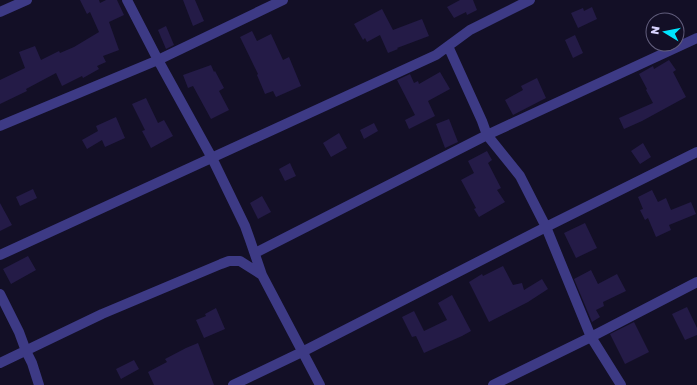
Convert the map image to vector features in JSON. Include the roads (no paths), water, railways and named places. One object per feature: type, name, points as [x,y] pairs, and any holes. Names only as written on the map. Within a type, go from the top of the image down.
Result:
[{"type":"street","points":[[0,12],[27,0]]},
{"type":"street","points":[[127,0],[212,158],[245,226],[262,275],[320,385]]},
{"type":"street","points":[[0,126],[158,60],[283,0]]},
{"type":"street","points":[[0,255],[436,55],[470,30],[530,0]]},
{"type":"street","points":[[255,253],[487,136],[697,38]]},
{"type":"street","points":[[448,46],[482,121],[487,136],[520,176],[546,227],[591,337],[621,385]]},
{"type":"street","points":[[233,385],[302,352],[546,227],[697,152]]},
{"type":"street","points":[[0,363],[102,314],[220,264],[229,261],[240,261],[262,275]]},
{"type":"street","points":[[493,385],[591,337],[697,282]]},
{"type":"street","points":[[0,294],[19,332],[32,363],[39,385]]}]
